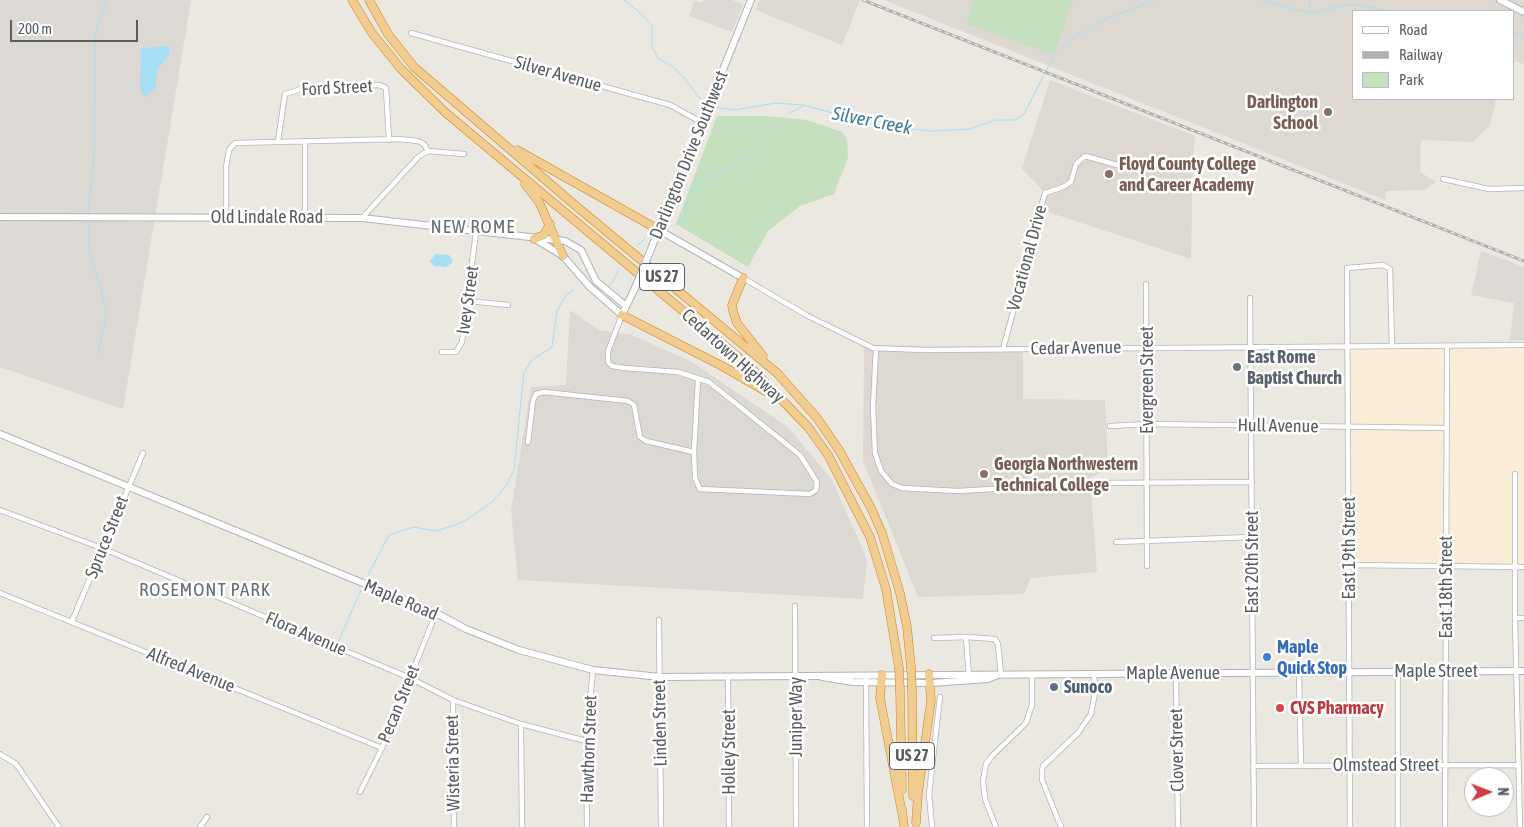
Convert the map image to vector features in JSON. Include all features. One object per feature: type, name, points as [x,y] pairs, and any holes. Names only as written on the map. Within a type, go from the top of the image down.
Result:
[{"type":"highway","name":"Cedartown Highway","points":[[352,0],[372,33],[401,69],[446,113],[750,367],[808,426],[828,454],[858,510],[880,565],[892,616],[901,671],[902,813],[904,827]]},
{"type":"highway","name":"Cedartown Highway","points":[[369,0],[388,34],[414,67],[576,206],[778,373],[817,418],[839,450],[875,516],[900,593],[905,616],[911,667],[913,790],[917,825]]},
{"type":"highway","points":[[504,143],[659,230]]},
{"type":"highway","points":[[515,170],[539,202],[563,256]]},
{"type":"highway","points":[[534,239],[548,232],[549,222]]},
{"type":"highway","points":[[743,278],[732,305],[737,323],[778,373]]},
{"type":"highway","points":[[622,315],[722,366],[788,404]]},
{"type":"highway","points":[[917,825],[918,793],[931,700],[931,683],[928,674]]},
{"type":"highway","points":[[882,679],[880,698],[902,813]]},
{"type":"main road","name":"Darlington Drive Southwest","points":[[622,315],[652,249],[751,0]]},
{"type":"main road","points":[[1500,0],[1524,12]]},
{"type":"main road","name":"Old Lindale Road","points":[[0,217],[362,218],[534,239],[557,240],[577,246],[581,250],[596,281],[626,306]]},
{"type":"main road","name":"Cedar Avenue","points":[[659,230],[743,278]]},
{"type":"main road","name":"Old Lindale Road","points":[[534,239],[563,256],[590,287],[622,315]]},
{"type":"main road","name":"Maple Road","points":[[0,434],[436,613],[466,629],[519,650],[593,670],[660,678],[821,676],[882,679],[904,683]]},
{"type":"main road","name":"Maple Street","points":[[1349,671],[1520,670]]},
{"type":"main road","name":"Maple Road","points":[[882,679],[901,671]]},
{"type":"main road","name":"Maple Avenue","points":[[901,671],[928,674],[968,673],[1000,675],[1349,671]]},
{"type":"main road","name":"Maple Avenue","points":[[904,683],[969,681],[1000,675]]},
{"type":"street","name":"Silver Avenue","points":[[411,34],[670,105],[704,120]]},
{"type":"street","name":"Ford Street","points":[[278,141],[282,101],[284,94],[289,91],[304,88],[380,85],[386,88],[388,140]]},
{"type":"street","points":[[226,217],[226,167],[229,150],[235,143],[241,141],[418,141],[424,144],[428,151]]},
{"type":"street","points":[[305,142],[305,218]]},
{"type":"street","points":[[362,218],[407,168],[428,151],[464,154]]},
{"type":"street","name":"Vocational Drive","points":[[1003,349],[1045,193],[1071,182],[1076,164],[1085,156],[1139,172]]},
{"type":"street","points":[[1443,179],[1489,189],[1524,188]]},
{"type":"street","name":"Ivey Street","points":[[442,352],[456,352],[460,348],[469,301],[476,232]]},
{"type":"street","name":"East 19th Street","points":[[1350,827],[1347,268],[1383,266],[1390,268],[1392,346]]},
{"type":"street","name":"Cedar Avenue","points":[[743,278],[823,324],[862,344],[876,348],[1003,349],[1524,345]]},
{"type":"street","name":"Evergreen Street","points":[[1146,284],[1148,424],[1147,566]]},
{"type":"street","name":"East 20th Street","points":[[1250,298],[1254,827]]},
{"type":"street","points":[[469,301],[508,306]]},
{"type":"street","name":"Darlington Drive Southwest","points":[[622,315],[608,351],[608,362],[612,366],[678,372],[698,380]]},
{"type":"street","name":"East 18th Street","points":[[1445,827],[1447,346]]},
{"type":"street","points":[[876,348],[873,407],[875,453],[881,471],[892,484],[902,488],[958,491],[1072,484],[1252,482]]},
{"type":"street","points":[[698,380],[709,382],[800,455],[817,482],[816,490],[810,494],[700,489],[695,478],[694,452],[698,380]]},
{"type":"street","points":[[528,442],[533,402],[536,394],[544,392],[628,401],[634,405],[640,437],[646,441],[694,452]]},
{"type":"street","name":"Hull Avenue","points":[[1110,426],[1148,424],[1447,428]]},
{"type":"street","name":"Spruce Street","points":[[72,621],[143,453]]},
{"type":"street","points":[[1515,474],[1515,618],[1520,670],[1520,827]]},
{"type":"street","name":"Flora Avenue","points":[[0,510],[104,549],[410,678],[453,700],[521,724],[586,741]]},
{"type":"street","points":[[1116,542],[1252,537]]},
{"type":"street","points":[[1349,565],[1446,564],[1524,567]]},
{"type":"street","name":"Alfred Avenue","points":[[0,593],[382,748]]},
{"type":"street","name":"Juniper Way","points":[[795,606],[796,827]]},
{"type":"street","name":"Pecan Street","points":[[360,792],[382,748],[436,613]]},
{"type":"street","points":[[1515,618],[1524,618]]},
{"type":"street","name":"Linden Street","points":[[659,620],[661,827]]},
{"type":"street","points":[[966,637],[969,681]]},
{"type":"street","points":[[934,638],[966,637],[994,639],[998,644],[1000,675]]},
{"type":"street","name":"Hawthorn Street","points":[[586,827],[586,741],[593,670]]},
{"type":"street","points":[[1398,671],[1398,827]]},
{"type":"street","points":[[1299,672],[1301,766]]},
{"type":"street","points":[[1061,827],[1042,780],[1042,771],[1048,761],[1078,733],[1091,714],[1095,693],[1094,673]]},
{"type":"street","points":[[996,827],[985,800],[983,781],[986,764],[1026,723],[1032,704],[1032,674]]},
{"type":"street","name":"Clover Street","points":[[1176,674],[1178,827]]},
{"type":"street","name":"Holley Street","points":[[728,677],[729,827]]},
{"type":"street","points":[[866,679],[867,827]]},
{"type":"street","points":[[932,827],[929,794],[940,697]]},
{"type":"street","name":"Wisteria Street","points":[[453,700],[454,827]]},
{"type":"street","points":[[521,724],[522,827]]},
{"type":"street","points":[[0,754],[16,764],[59,827]]},
{"type":"street","name":"Olmstead Street","points":[[1254,766],[1519,765]]},
{"type":"street","points":[[200,827],[207,817]]},
{"type":"shaded area","points":[[0,0],[191,0],[123,409],[0,367]]},
{"type":"shaded area","points":[[704,0],[732,0],[743,4],[732,32],[689,16],[694,1],[702,3]]},
{"type":"shaded area","points":[[759,0],[860,0],[842,45],[756,10]]},
{"type":"shaded area","name":"Darlington School","points":[[884,0],[1524,0],[1524,64],[1514,61],[1514,10],[1352,10],[1352,100],[1496,100],[1490,125],[1473,142],[1421,140],[1420,172],[1436,182],[1424,190],[1386,191],[1385,200]]},
{"type":"shaded area","name":"Floyd County College and Career Academy","points":[[1050,80],[1195,136],[1191,259],[1045,211],[1045,193],[1022,169]]},
{"type":"shaded area","points":[[1481,251],[1524,267],[1524,340],[1510,340],[1514,303],[1471,295]]},
{"type":"shaded area","points":[[570,310],[599,330],[632,335],[692,362],[789,428],[832,480],[867,559],[863,599],[518,580],[511,510],[531,387],[566,385]]},
{"type":"shaded area","name":"Georgia Northwestern Technical College","points":[[864,345],[1023,347],[1023,399],[1105,400],[1108,470],[1090,478],[1097,572],[1031,578],[1024,594],[918,597],[863,461]]},
{"type":"shaded area","points":[[1347,347],[1524,347],[1524,565],[1349,565]]},
{"type":"green space","points":[[974,0],[1073,0],[1054,55],[966,24]]},
{"type":"green space","points":[[717,116],[767,116],[807,120],[842,132],[847,140],[848,158],[834,194],[800,206],[768,231],[748,267],[676,224]]},
{"type":"water","points":[[169,46],[170,53],[157,71],[156,87],[145,97],[140,88],[141,48]]},
{"type":"water","points":[[435,254],[449,255],[453,262],[446,267],[434,266],[430,261]]},
{"type":"waterway","points":[[88,214],[94,155],[95,41],[98,23],[107,0]]},
{"type":"waterway","name":"Silver Creek","points":[[624,0],[652,26],[652,46],[658,58],[673,67],[705,105]]},
{"type":"waterway","name":"Silver Creek","points":[[711,107],[735,110],[776,103],[803,105],[881,126],[933,131],[970,129],[995,120],[1015,120],[1024,114],[1054,55],[1073,38],[1109,18],[1155,0]]},
{"type":"waterway","name":"Silver Creek","points":[[1262,0],[1309,13],[1351,4],[1384,10]]},
{"type":"waterway","points":[[1309,12],[1310,0]]},
{"type":"waterway","name":"Silver Creek","points":[[1514,33],[1524,36]]},
{"type":"waterway","points":[[788,114],[803,106]]},
{"type":"waterway","points":[[674,226],[685,218],[688,197],[695,186],[755,153],[764,145]]},
{"type":"waterway","points":[[89,221],[89,249],[107,311],[98,353]]},
{"type":"waterway","points":[[637,246],[645,238]]},
{"type":"waterway","points":[[609,285],[613,282],[619,268]]},
{"type":"waterway","points":[[367,577],[389,535],[413,527],[436,531],[465,521],[492,502],[506,486],[514,470],[524,372],[532,360],[552,347],[557,311],[566,295],[574,290]]},
{"type":"waterway","points":[[338,642],[361,590]]},
{"type":"railway","points":[[863,0],[1524,261]]},
{"type":"place","name":"Darlington School","points":[[1328,112]]},
{"type":"place","name":"Floyd County College and Career Academy","points":[[1109,174]]},
{"type":"place","name":"East Rome Baptist Church","points":[[1237,367]]},
{"type":"place","name":"Georgia Northwestern Technical College","points":[[984,474]]},
{"type":"place","name":"Maple Quick Stop","points":[[1267,657]]},
{"type":"place","name":"Sunoco","points":[[1054,687]]},
{"type":"place","name":"CVS Pharmacy","points":[[1280,708]]},
{"type":"district","name":"NEW ROME","points":[[473,227]]},
{"type":"district","name":"ROSEMONT PARK","points":[[205,590]]}]
